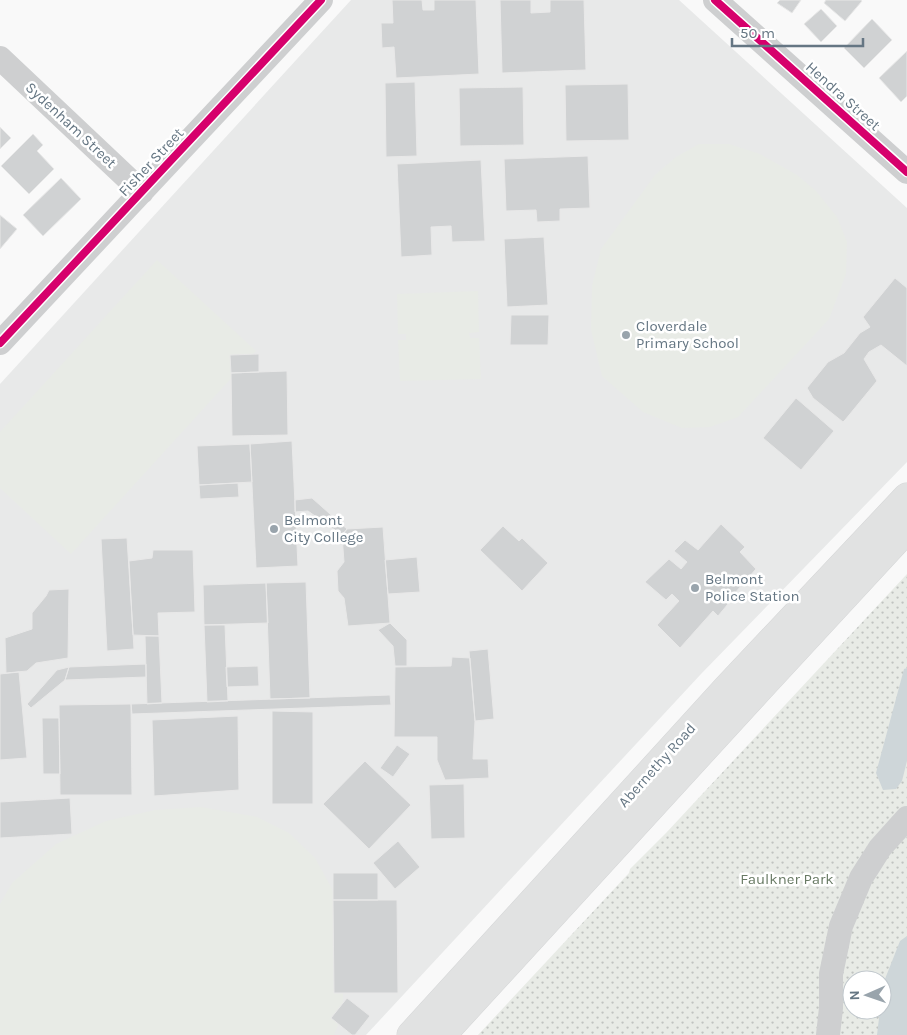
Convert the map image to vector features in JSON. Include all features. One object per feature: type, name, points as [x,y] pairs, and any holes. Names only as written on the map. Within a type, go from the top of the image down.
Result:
[{"type":"main road","name":"Abernethy Road","points":[[411,1035],[727,688],[907,497]]},
{"type":"main road","name":"Abernethy Road","points":[[442,1035],[907,529]]},
{"type":"street","name":"Fisher Street","points":[[0,343],[321,0]]},
{"type":"street","name":"Hendra Street","points":[[715,0],[907,172]]},
{"type":"street","name":"Sydenham Street","points":[[0,58],[142,192]]},
{"type":"street","points":[[828,1035],[831,1008],[831,974],[841,926],[861,878],[880,848],[907,818]]},
{"type":"shaded area","points":[[351,0],[679,0],[907,208],[907,462],[701,674],[366,1035],[0,1035],[0,384]]},
{"type":"shaded area","points":[[907,668],[907,761],[902,781],[896,789],[883,790],[876,773],[904,669]]},
{"type":"shaded area","points":[[907,936],[907,1035],[877,1035],[879,1020],[892,1020],[892,970],[889,970],[900,941]]},
{"type":"green space","points":[[699,144],[729,144],[760,154],[797,175],[816,191],[837,217],[847,242],[846,274],[829,319],[738,417],[710,427],[682,428],[643,412],[602,376],[591,330],[592,286],[601,249],[655,175],[676,157]]},
{"type":"green space","points":[[157,260],[256,351],[71,554],[0,488],[0,432]]},
{"type":"green space","points":[[478,291],[479,332],[469,333],[470,338],[479,338],[481,379],[400,381],[398,340],[406,340],[406,334],[398,334],[397,294]]},
{"type":"green space","name":"Faulkner Park","points":[[907,574],[907,1035],[478,1035],[629,873],[630,869],[666,833]]},
{"type":"green space","points":[[201,807],[257,817],[289,833],[315,858],[337,898],[343,949],[343,1013],[334,1035],[0,1035],[0,904],[12,883],[56,844],[106,821],[155,810]]},
{"type":"building","points":[[392,0],[422,0],[423,10],[434,10],[434,0],[476,0],[479,74],[396,78],[394,47],[382,48],[381,23],[393,23]]},
{"type":"building","points":[[500,0],[531,0],[531,13],[550,12],[550,0],[584,0],[586,70],[502,73]]},
{"type":"building","points":[[780,0],[801,0],[792,13],[777,3]]},
{"type":"building","points":[[826,0],[862,1],[845,21],[824,3]]},
{"type":"building","points":[[821,9],[837,26],[821,42],[804,24]]},
{"type":"building","points":[[872,19],[892,40],[864,68],[844,48]]},
{"type":"building","points":[[907,51],[907,96],[901,102],[879,78]]},
{"type":"building","points":[[415,82],[417,156],[386,157],[385,83]]},
{"type":"building","points":[[628,84],[629,140],[566,141],[565,85]]},
{"type":"building","points":[[523,87],[524,145],[460,146],[459,88]]},
{"type":"building","points":[[0,127],[11,138],[0,149]]},
{"type":"building","points":[[33,134],[43,145],[37,151],[54,169],[29,194],[1,166]]},
{"type":"building","points":[[588,156],[590,208],[560,209],[560,221],[537,222],[536,210],[506,211],[504,159]]},
{"type":"building","points":[[481,160],[485,241],[452,242],[451,226],[431,227],[432,255],[401,257],[397,164]]},
{"type":"building","points":[[61,178],[81,199],[43,236],[23,215]]},
{"type":"building","points":[[0,215],[17,229],[0,249]]},
{"type":"building","points":[[544,237],[548,305],[507,307],[504,239]]},
{"type":"building","points":[[895,278],[907,288],[907,366],[881,345],[869,352],[864,359],[877,381],[843,422],[813,398],[807,388],[828,362],[844,353],[860,333],[870,327],[863,317]]},
{"type":"building","points":[[511,315],[549,315],[548,345],[510,345]]},
{"type":"building","points":[[259,354],[259,372],[231,373],[230,355]]},
{"type":"building","points":[[287,371],[288,435],[232,436],[231,373]]},
{"type":"building","points":[[796,398],[834,431],[801,470],[763,438]]},
{"type":"building","points":[[292,441],[298,566],[256,568],[250,444]]},
{"type":"building","points":[[250,444],[252,482],[199,485],[197,446]]},
{"type":"building","points":[[238,483],[239,497],[200,499],[199,485]]},
{"type":"building","points":[[312,498],[347,529],[342,535],[308,511],[295,512],[295,500]]},
{"type":"building","name":"Belmont Police Station","points":[[721,524],[745,547],[740,552],[756,569],[727,602],[728,604],[718,616],[713,611],[680,648],[657,625],[679,601],[672,594],[666,600],[645,582],[669,559],[681,569],[687,562],[674,551],[685,540],[698,550]]},
{"type":"building","points":[[503,526],[519,541],[522,538],[548,563],[522,591],[480,550]]},
{"type":"building","points":[[383,527],[390,623],[348,626],[344,598],[338,591],[337,571],[344,562],[342,535],[347,529]]},
{"type":"building","points":[[127,538],[134,649],[107,651],[101,539]]},
{"type":"building","points":[[153,550],[193,550],[195,612],[158,613],[159,636],[133,635],[129,561],[152,558]]},
{"type":"building","points":[[417,557],[420,592],[388,594],[385,560]]},
{"type":"building","points":[[306,582],[310,698],[270,699],[266,583]]},
{"type":"building","points":[[266,583],[268,623],[204,625],[203,585]]},
{"type":"building","points":[[69,589],[68,658],[36,663],[27,671],[6,673],[5,638],[32,629],[32,613],[49,590]]},
{"type":"building","points":[[390,623],[407,640],[407,666],[395,666],[393,646],[378,630]]},
{"type":"building","points":[[204,625],[225,625],[228,701],[207,702]]},
{"type":"building","points":[[145,636],[159,636],[162,703],[147,704]]},
{"type":"building","points":[[488,649],[494,719],[475,721],[469,651]]},
{"type":"building","points":[[452,657],[470,658],[475,721],[473,759],[488,759],[489,778],[445,780],[437,760],[437,737],[394,737],[395,667],[451,666]]},
{"type":"building","points":[[146,664],[146,677],[65,680],[69,667]]},
{"type":"building","points":[[258,666],[259,686],[227,687],[226,667]]},
{"type":"building","points":[[69,667],[65,680],[31,708],[27,704],[57,670]]},
{"type":"building","points":[[19,672],[27,758],[0,760],[0,674]]},
{"type":"building","points":[[390,695],[391,705],[132,714],[131,704]]},
{"type":"building","points":[[131,704],[132,795],[60,795],[59,705]]},
{"type":"building","points":[[272,711],[313,712],[313,804],[272,804]]},
{"type":"building","points":[[238,716],[239,790],[154,796],[152,720]]},
{"type":"building","points":[[42,718],[59,718],[60,774],[43,774]]},
{"type":"building","points":[[397,745],[410,754],[393,777],[380,768]]},
{"type":"building","points":[[365,761],[411,805],[369,849],[323,804]]},
{"type":"building","points":[[464,784],[465,838],[431,839],[429,785]]},
{"type":"building","points":[[70,798],[72,834],[0,838],[0,802]]},
{"type":"building","points":[[398,841],[420,867],[395,889],[373,863]]},
{"type":"building","points":[[333,873],[378,873],[378,900],[333,900]]},
{"type":"building","points":[[333,900],[397,900],[398,993],[334,993]]},
{"type":"building","points":[[347,998],[370,1016],[355,1035],[352,1035],[331,1018]]},
{"type":"cycle path","points":[[0,343],[321,0]]},
{"type":"cycle path","points":[[715,0],[907,172]]},
{"type":"place","name":"Cloverdale Primary School","points":[[626,335]]},
{"type":"place","name":"Belmont City College","points":[[274,529]]},
{"type":"place","name":"Belmont Police Station","points":[[695,588]]}]
